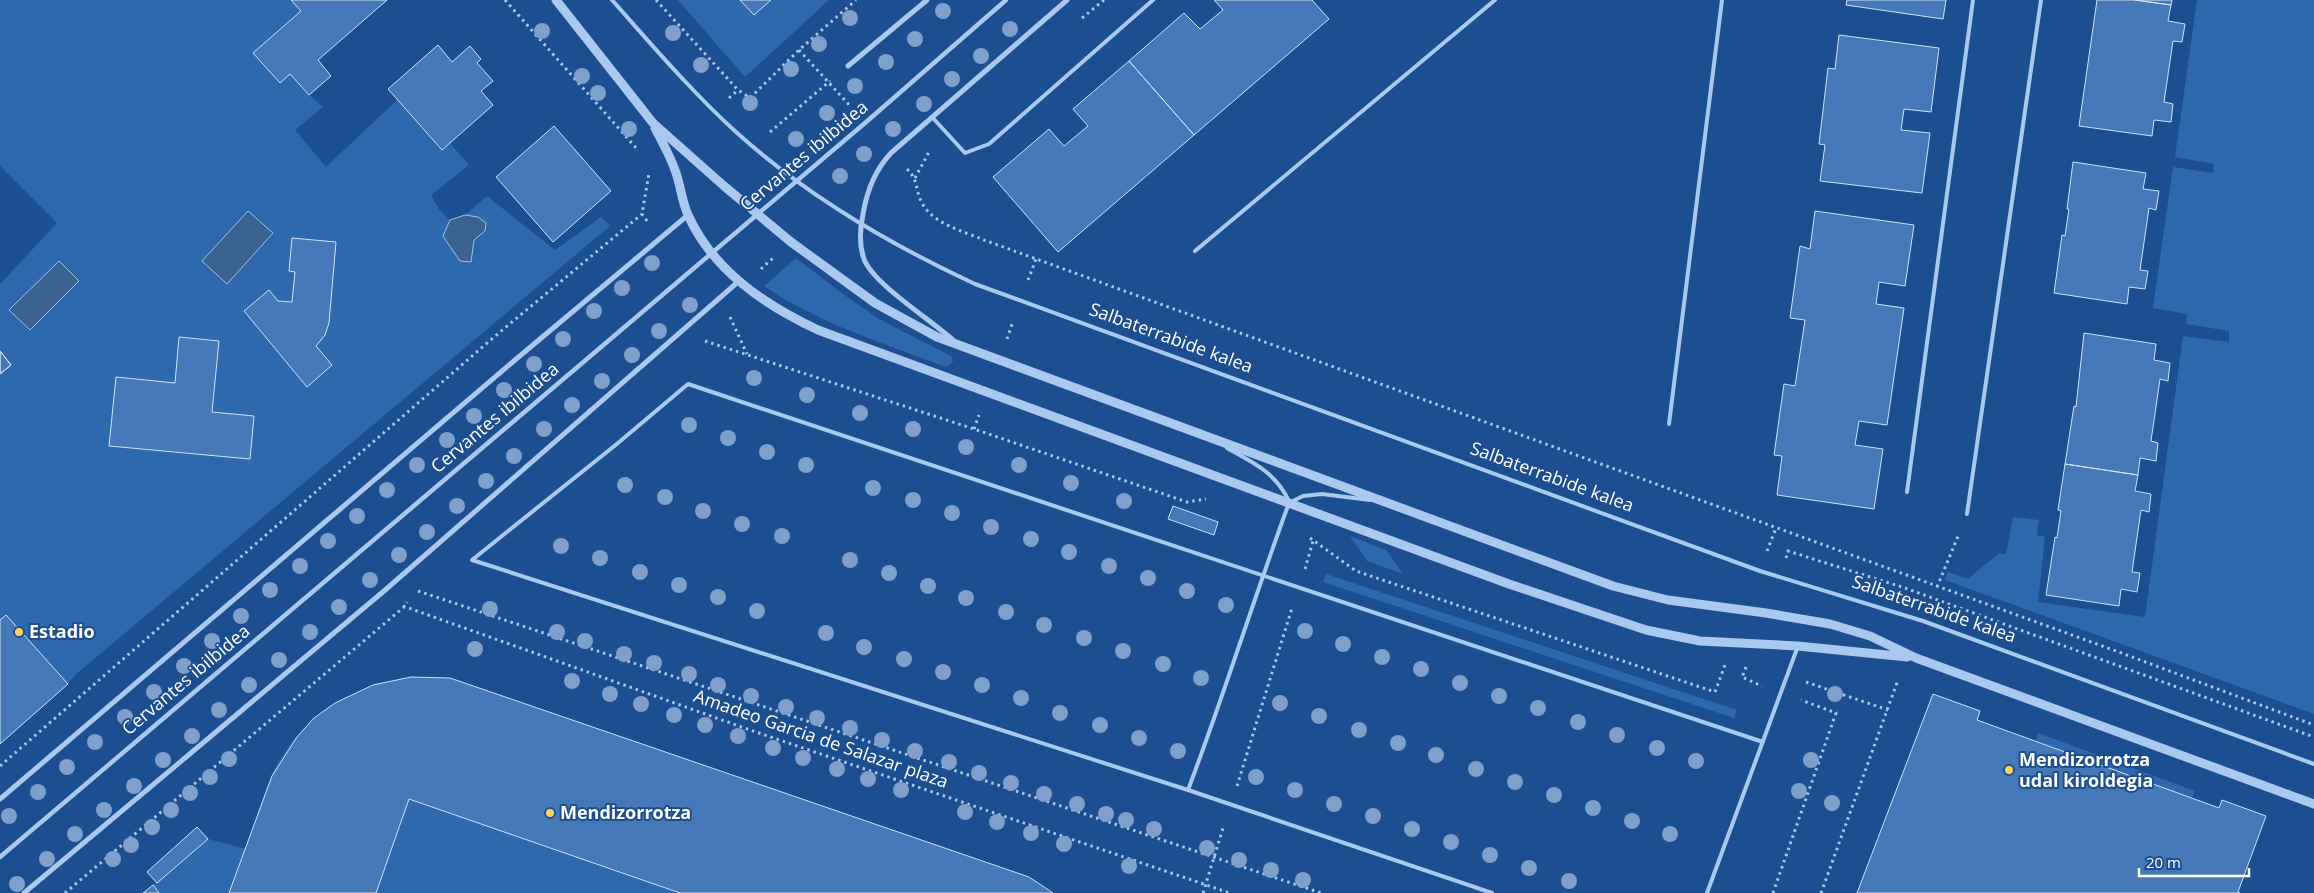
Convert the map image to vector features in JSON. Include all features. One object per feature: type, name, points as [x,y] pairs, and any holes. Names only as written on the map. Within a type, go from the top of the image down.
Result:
[{"type":"street","points":[[556,0],[653,123],[756,214],[875,303],[961,348],[1613,586],[1668,600],[1766,613],[1830,624],[1870,636],[1916,658],[2314,804]]},
{"type":"street","points":[[848,66],[927,0]]},
{"type":"street","name":"Cervantes ibilbidea","points":[[0,856],[796,181],[1006,0]]},
{"type":"street","points":[[961,348],[869,268],[862,248],[861,225],[864,205],[876,170],[891,153],[1067,0]]},
{"type":"street","points":[[653,123],[676,170],[688,215],[710,253],[739,281],[772,306],[818,330],[1500,580],[1646,630],[1700,641],[1798,646],[1916,658]]},
{"type":"street","name":"Cervantes ibilbidea","points":[[0,799],[688,215]]},
{"type":"street","points":[[24,893],[401,576],[739,281]]},
{"type":"lane","name":"Salbaterrabide kalea","points":[[612,0],[715,112],[796,181],[861,225],[916,256],[975,284],[1760,571],[1923,620],[2314,764]]},
{"type":"lane","points":[[932,117],[965,153],[989,144],[1153,0]]},
{"type":"lane","points":[[1195,251],[1496,0]]},
{"type":"lane","points":[[1669,424],[1722,0]]},
{"type":"lane","points":[[1907,492],[1973,0]]},
{"type":"lane","points":[[1967,514],[2041,0]]},
{"type":"lane","points":[[1492,893],[1188,790],[472,560],[546,499],[618,444],[688,384],[1763,742]]},
{"type":"lane","points":[[1214,440],[1266,470],[1282,486],[1290,503]]},
{"type":"lane","points":[[1188,790],[1214,723],[1263,575],[1290,503],[1303,496],[1322,494],[1385,502]]},
{"type":"lane","points":[[1707,893],[1798,646]]},
{"type":"path","points":[[505,0],[638,150]]},
{"type":"path","points":[[656,0],[738,90],[750,98],[799,50],[856,0]]},
{"type":"path","points":[[0,766],[494,337],[642,214],[650,164]]},
{"type":"path","points":[[915,178],[921,203],[934,218],[984,240],[1937,586],[2314,726]]},
{"type":"path","points":[[642,214],[660,237]]},
{"type":"path","points":[[716,302],[732,318],[747,354]]},
{"type":"path","points":[[698,347],[706,340],[1188,502],[1210,499]]},
{"type":"path","points":[[1937,586],[1967,514]]},
{"type":"path","points":[[1281,526],[1303,534],[1356,572],[1715,692],[1733,643]]},
{"type":"path","points":[[1760,571],[1776,528]]},
{"type":"path","points":[[1203,893],[1313,541]]},
{"type":"path","points":[[401,576],[415,590],[1321,893]]},
{"type":"path","points":[[65,893],[404,607],[422,583]]},
{"type":"path","name":"Amadeo Garcia de Salazar plaza","points":[[404,607],[750,730],[1230,893]]},
{"type":"path","points":[[1821,893],[1900,677]]},
{"type":"shaded area","points":[[0,0],[291,0],[301,11],[253,53],[280,83],[290,74],[323,107],[295,130],[326,167],[397,100],[442,150],[450,143],[469,165],[431,195],[438,208],[450,220],[443,236],[471,261],[474,240],[485,231],[478,217],[465,215],[487,196],[555,250],[601,217],[610,226],[75,675],[68,684],[0,744],[0,284],[57,223],[0,166]]},
{"type":"shaded area","points":[[678,0],[740,0],[754,15],[771,0],[829,0],[745,77]]},
{"type":"shaded area","points":[[2197,0],[2314,0],[2314,714],[1945,580],[1948,572],[1968,579],[1999,553],[2006,554],[2013,517],[2039,520],[2037,535],[2045,537],[2038,602],[2145,617],[2183,336],[2229,342],[2229,331],[2186,324],[2187,314],[2153,308],[2173,167],[2213,173],[2214,164],[2175,157]]},
{"type":"shaded area","points":[[248,211],[273,233],[227,284],[202,261]]},
{"type":"shaded area","points":[[465,215],[478,217],[486,223],[485,231],[474,240],[471,262],[460,261],[443,236],[450,220]]},
{"type":"shaded area","points":[[796,258],[879,319],[951,356],[953,362],[946,367],[852,332],[807,311],[764,286]]},
{"type":"shaded area","points":[[59,261],[79,281],[30,330],[9,310]]},
{"type":"shaded area","points":[[1350,536],[1386,550],[1403,574],[1367,561]]},
{"type":"shaded area","points":[[1326,574],[1737,710],[1734,718],[1323,582]]},
{"type":"shaded area","name":"Mendizorrotza","points":[[411,677],[450,678],[1053,893],[159,893],[153,885],[208,839],[246,849],[271,777],[282,756],[295,738],[311,722],[347,697],[367,688]]},
{"type":"shaded area","points":[[2038,733],[2195,791],[2192,798],[2036,741]]},
{"type":"building","points":[[291,0],[387,0],[318,60],[331,76],[309,95],[290,74],[280,83],[253,53],[301,11]]},
{"type":"building","points":[[740,0],[771,0],[754,15]]},
{"type":"building","points":[[1214,0],[1312,0],[1329,19],[1194,135],[1129,61],[1184,13],[1200,29],[1223,10]]},
{"type":"building","points":[[1847,0],[1946,0],[1943,19],[1846,5]]},
{"type":"building","points":[[2097,0],[2135,0],[2171,5],[2168,21],[2185,24],[2182,42],[2173,41],[2164,102],[2173,104],[2171,122],[2154,120],[2152,136],[2079,126]]},
{"type":"building","points":[[2135,0],[2172,0],[2171,5]]},
{"type":"building","points":[[1839,35],[1939,48],[1931,112],[1904,109],[1901,130],[1930,133],[1922,193],[1820,181],[1825,145],[1819,144],[1828,68],[1835,69]]},
{"type":"building","points":[[438,45],[452,62],[470,46],[481,59],[477,63],[493,81],[481,91],[493,105],[442,150],[388,89]]},
{"type":"building","points":[[1129,61],[1194,135],[1058,252],[993,177],[1049,129],[1064,146],[1088,126],[1073,109]]},
{"type":"building","points":[[554,126],[611,191],[553,242],[496,177]]},
{"type":"building","points":[[2073,162],[2146,173],[2143,189],[2159,191],[2156,210],[2149,208],[2140,270],[2148,271],[2145,289],[2129,287],[2127,304],[2054,293],[2062,235],[2065,236],[2069,209],[2067,209]]},
{"type":"building","points":[[1815,211],[1914,225],[1905,286],[1879,282],[1876,304],[1904,308],[1887,425],[1859,421],[1855,445],[1883,449],[1874,509],[1777,495],[1782,456],[1774,455],[1784,384],[1795,386],[1805,320],[1790,318],[1800,246],[1810,249]]},
{"type":"building","points":[[292,238],[336,242],[329,323],[325,335],[316,346],[332,365],[307,387],[244,311],[269,290],[278,301],[292,302],[295,272],[289,271]]},
{"type":"building","points":[[2084,333],[2156,344],[2154,360],[2170,363],[2168,381],[2160,379],[2151,441],[2158,443],[2156,461],[2140,458],[2138,475],[2065,464],[2074,406],[2076,407]]},
{"type":"building","points":[[179,337],[219,341],[212,412],[254,416],[250,459],[109,446],[116,377],[175,383]]},
{"type":"building","points":[[0,351],[11,365],[0,374]]},
{"type":"building","points":[[0,351],[11,365],[0,374]]},
{"type":"building","points":[[2065,464],[2138,475],[2135,491],[2151,494],[2149,512],[2141,510],[2132,572],[2140,573],[2137,592],[2121,589],[2119,606],[2046,595],[2061,511],[2058,510]]},
{"type":"building","points":[[1173,506],[1218,522],[1214,535],[1168,519]]},
{"type":"building","name":"Estadio","points":[[6,615],[68,684],[0,744],[0,620]]},
{"type":"building","name":"Mendizorrotza","points":[[411,677],[450,678],[1029,877],[1053,893],[680,893],[409,799],[376,893],[229,893],[272,776],[297,737],[314,718],[335,703],[373,685]]},
{"type":"building","name":"Mendizorrotza udal kiroldegia","points":[[1933,694],[1980,711],[1977,720],[2219,808],[2222,800],[2266,816],[2238,892],[2240,893],[1857,893]]},
{"type":"building","points":[[197,827],[208,839],[157,883],[147,872]]},
{"type":"building","points":[[153,885],[159,893],[143,893]]},
{"type":"place","name":"Estadio","points":[[19,632]]},
{"type":"place","name":"Mendizorrotza udal kiroldegia","points":[[2009,770]]},
{"type":"place","name":"Mendizorrotza","points":[[550,813]]}]
